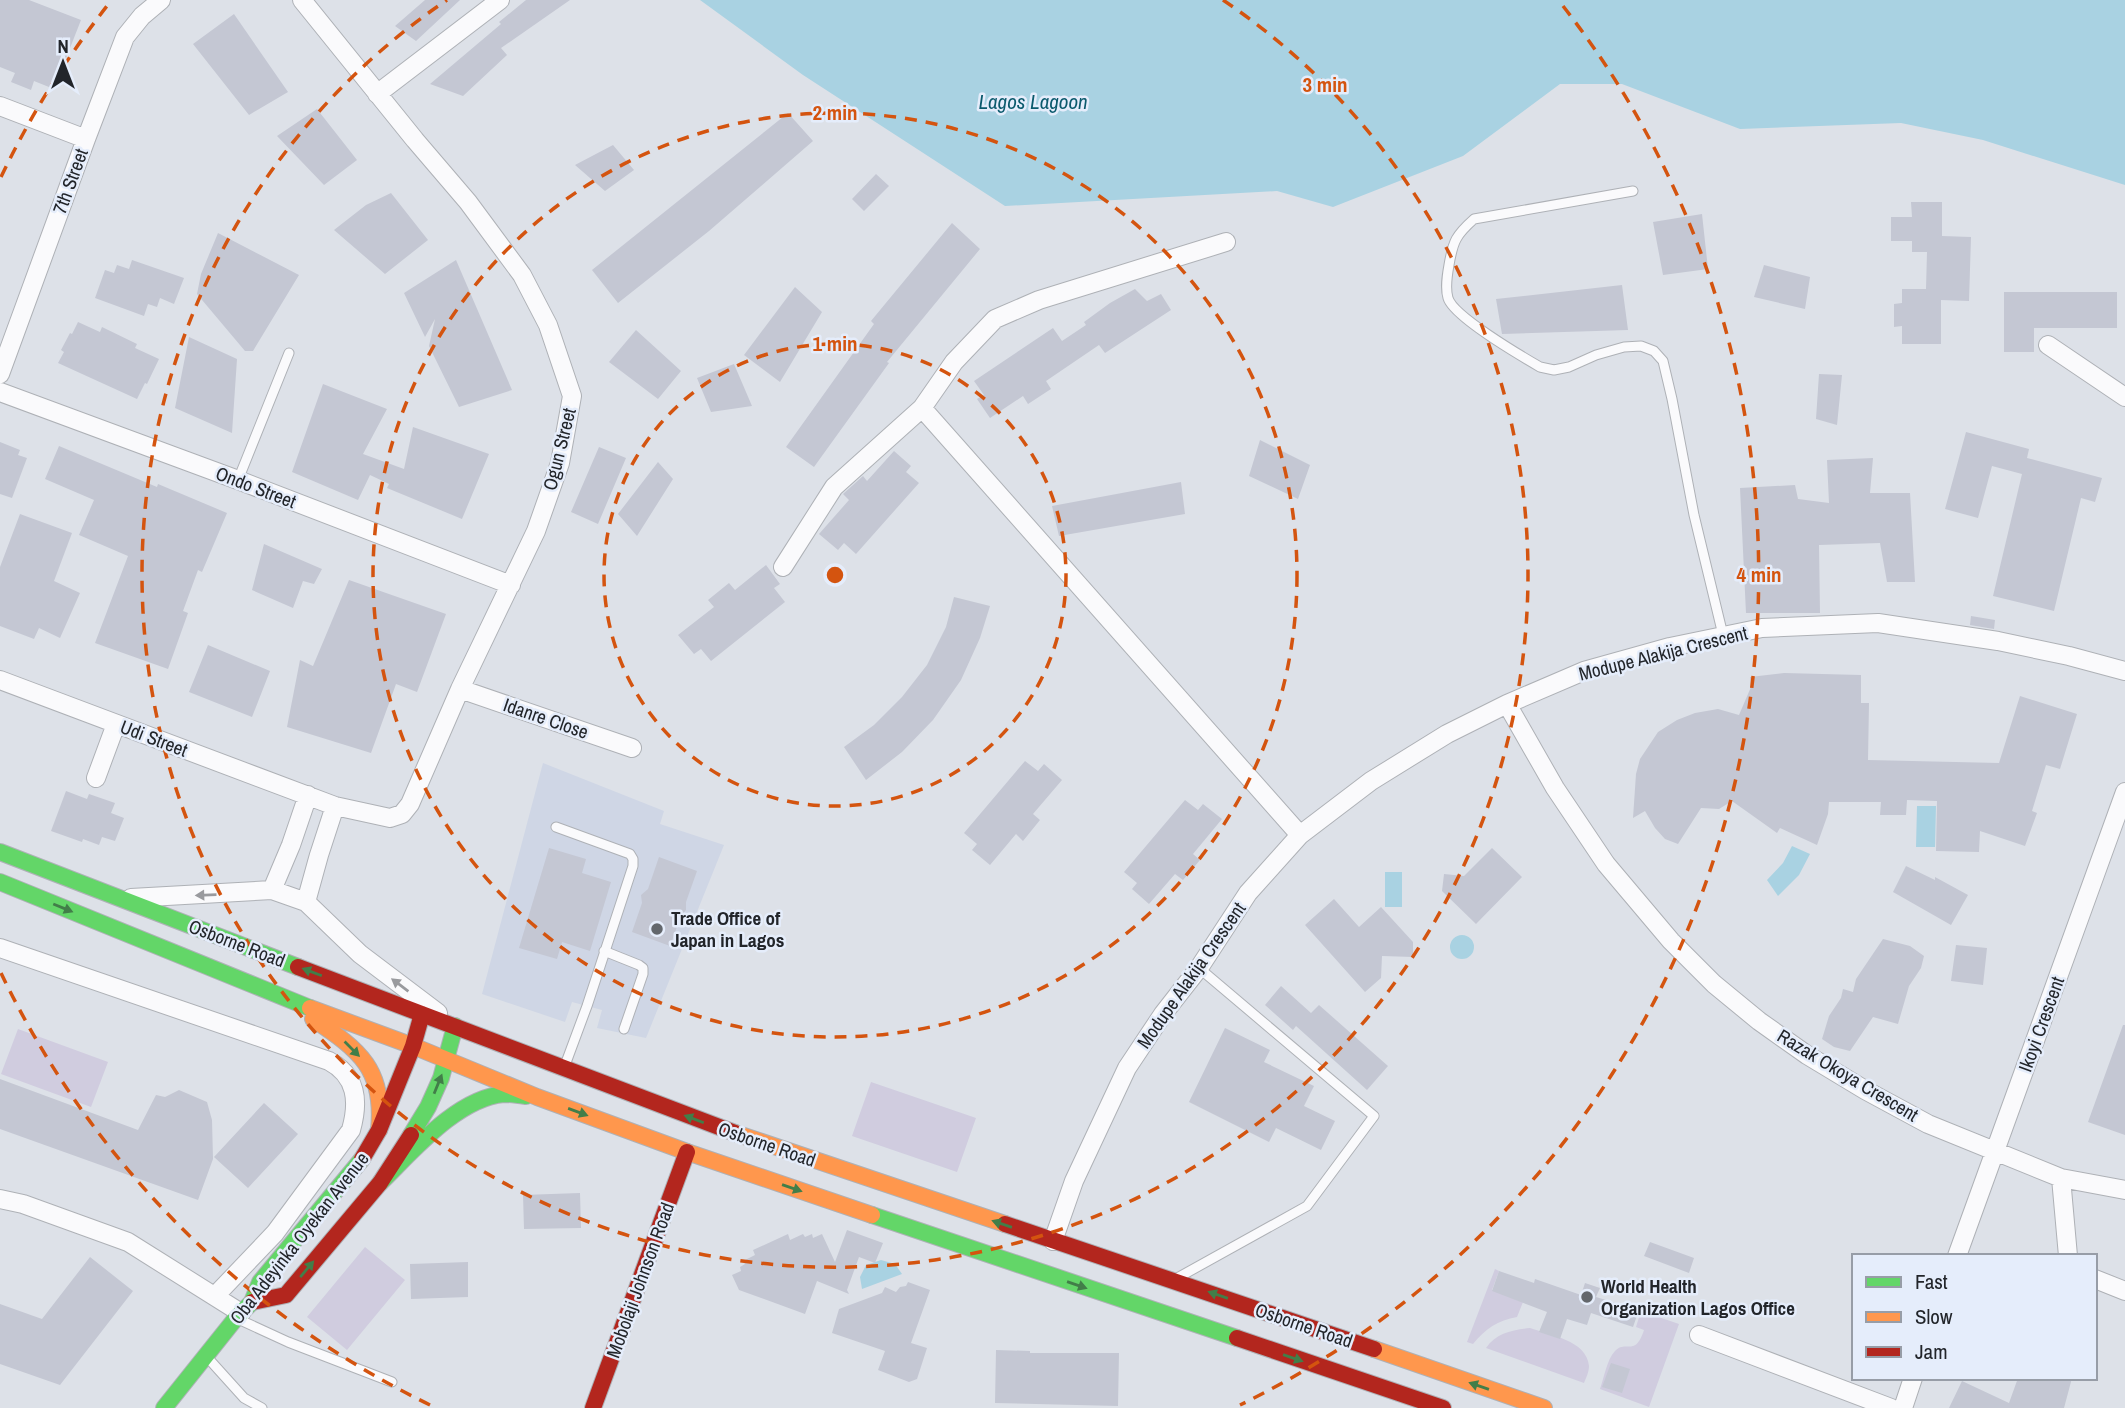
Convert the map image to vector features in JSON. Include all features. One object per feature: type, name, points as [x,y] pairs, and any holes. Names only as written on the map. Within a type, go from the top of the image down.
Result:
[{"type":"main road","name":"Osborne Road","points":[[0,852],[702,1122],[1174,1280],[1544,1408]]},
{"type":"main road","name":"Osborne Road","points":[[0,883],[276,995],[413,1046],[537,1097],[687,1152],[1443,1408]]},
{"type":"main road","points":[[276,995],[330,1030],[348,1044],[364,1062],[376,1083],[380,1097],[379,1130]]},
{"type":"main road","name":"Oba Adeyinka Oyekan Avenue","points":[[164,1408],[243,1311],[260,1282],[366,1154],[379,1130],[413,1046],[422,1014]]},
{"type":"main road","points":[[380,1183],[428,1107],[446,1060],[454,1026]]},
{"type":"main road","points":[[243,1311],[286,1295],[380,1183],[430,1136],[463,1110],[500,1094],[537,1097]]},
{"type":"main road","name":"Mobolaji Johnson Road","points":[[593,1408],[687,1152]]},
{"type":"street","name":"7th Street","points":[[0,374],[125,37],[142,16],[161,0]]},
{"type":"street","name":"Ogun Street","points":[[302,0],[468,202],[522,275],[548,325],[572,396],[560,463],[536,531],[460,689],[410,804],[401,814],[390,817],[335,806],[308,796]]},
{"type":"street","points":[[377,94],[500,0]]},
{"type":"street","points":[[0,106],[86,139]]},
{"type":"street","points":[[783,567],[834,487],[922,408],[954,362],[995,319],[1051,296],[1226,242]]},
{"type":"street","points":[[2048,345],[2125,397]]},
{"type":"street","name":"Ondo Street","points":[[0,392],[511,585]]},
{"type":"street","points":[[922,408],[1300,835]]},
{"type":"street","name":"Modupe Alakija Crescent","points":[[1053,1241],[1074,1181],[1127,1068],[1163,1014],[1199,968],[1248,892],[1300,835],[1371,781],[1447,733],[1584,671],[1670,647],[1762,628],[1878,623],[1998,641],[2125,671]]},
{"type":"street","name":"Udi Street","points":[[0,680],[308,796]]},
{"type":"street","name":"Idanre Close","points":[[460,689],[632,748]]},
{"type":"street","name":"Razak Okoya Crescent","points":[[1507,704],[1555,788],[1606,864],[1671,942],[1714,984],[1769,1028],[1807,1055],[1928,1124],[2061,1178],[2125,1190]]},
{"type":"street","points":[[96,778],[116,724]]},
{"type":"street","name":"Ikoyi Crescent","points":[[1958,1254],[2125,792]]},
{"type":"street","points":[[272,890],[308,796]]},
{"type":"street","points":[[306,902],[335,806]]},
{"type":"street","points":[[122,898],[272,890],[306,902],[360,954],[454,1026]]},
{"type":"street","points":[[0,948],[329,1060],[339,1066],[347,1076],[354,1093],[356,1110],[351,1130],[275,1233],[215,1296]]},
{"type":"street","points":[[2061,1178],[2068,1254]]},
{"type":"street","points":[[0,1199],[23,1204],[128,1242],[243,1311]]},
{"type":"street","points":[[2097,1280],[2125,1291]]},
{"type":"street","points":[[1699,1335],[1891,1408]]},
{"type":"street","points":[[1903,1408],[1912,1380]]},
{"type":"lane","points":[[1633,191],[1474,219],[1457,234],[1447,280],[1448,301],[1465,318],[1540,367],[1554,370],[1624,347],[1641,346],[1654,351],[1663,361],[1693,515],[1723,635]]},
{"type":"lane","points":[[238,480],[289,353]]},
{"type":"lane","points":[[556,827],[630,854],[633,859],[563,1069]]},
{"type":"lane","points":[[604,951],[643,968],[624,1029]]},
{"type":"lane","points":[[1174,1280],[1307,1206],[1374,1116],[1199,968]]},
{"type":"lane","points":[[243,1311],[288,1342],[392,1382]]},
{"type":"lane","points":[[206,1357],[244,1398],[262,1408]]},
{"type":"shaded area","points":[[543,763],[664,811],[660,824],[724,845],[646,1038],[597,1028],[602,1010],[572,1002],[565,1022],[482,994]]},
{"type":"shaded area","points":[[18,1029],[108,1062],[91,1107],[1,1074]]},
{"type":"shaded area","points":[[871,1082],[976,1118],[957,1172],[852,1136]]},
{"type":"shaded area","points":[[365,1247],[405,1280],[347,1350],[307,1317]]},
{"type":"shaded area","points":[[1495,1269],[1499,1271],[1492,1290],[1523,1302],[1517,1317],[1492,1326],[1473,1344],[1467,1342]]},
{"type":"shaded area","points":[[1641,1311],[1679,1324],[1649,1407],[1600,1389],[1612,1354],[1619,1348],[1634,1346],[1641,1338],[1644,1330],[1636,1327]]},
{"type":"shaded area","points":[[1530,1328],[1566,1340],[1582,1350],[1589,1366],[1584,1383],[1486,1348],[1505,1333]]},
{"type":"water","name":"Lagos Lagoon","points":[[700,0],[2125,0],[2125,185],[1983,140],[1901,123],[1740,129],[1622,84],[1560,84],[1463,156],[1333,207],[1277,191],[1005,206],[803,75]]},
{"type":"water","points":[[1917,806],[1936,806],[1935,847],[1916,847]]},
{"type":"water","points":[[1792,846],[1810,854],[1799,875],[1778,896],[1767,880],[1783,863]]},
{"type":"water","points":[[1385,872],[1402,872],[1402,907],[1385,907]]},
{"type":"water","points":[[1462,935],[1471,938],[1474,947],[1471,956],[1462,959],[1453,956],[1450,947],[1453,938]]},
{"type":"water","points":[[881,1260],[895,1264],[902,1274],[862,1289],[860,1277],[866,1265]]},
{"type":"building","points":[[0,0],[29,0],[81,20],[54,89],[34,81],[31,90],[11,82],[15,73],[0,67]]},
{"type":"building","points":[[425,0],[460,0],[416,41],[395,26]]},
{"type":"building","points":[[526,0],[570,0],[501,48],[507,55],[463,96],[430,84],[501,24],[499,22]]},
{"type":"building","points":[[234,14],[288,92],[249,115],[193,44]]},
{"type":"building","points":[[317,109],[357,160],[324,185],[277,136]]},
{"type":"building","points":[[788,113],[813,141],[709,231],[618,303],[592,270]]},
{"type":"building","points":[[613,145],[634,170],[605,191],[575,165]]},
{"type":"building","points":[[876,174],[889,186],[864,211],[852,199]]},
{"type":"building","points":[[391,193],[428,240],[385,274],[334,230],[366,205]]},
{"type":"building","points":[[1911,202],[1942,202],[1942,236],[1971,237],[1969,301],[1941,300],[1941,344],[1902,344],[1902,326],[1894,327],[1894,304],[1902,303],[1902,289],[1926,289],[1927,252],[1912,252],[1912,241],[1891,241],[1891,217],[1912,217]]},
{"type":"building","points":[[1702,214],[1708,269],[1663,275],[1653,222]]},
{"type":"building","points":[[952,223],[980,249],[887,362],[889,363],[814,467],[786,447],[874,324],[871,321]]},
{"type":"building","points":[[218,233],[299,275],[253,351],[245,351],[197,294],[201,274]]},
{"type":"building","points":[[132,260],[184,278],[174,304],[160,298],[157,307],[148,304],[144,316],[95,298],[105,270],[114,273],[117,265],[129,269]]},
{"type":"building","points":[[456,260],[512,390],[459,407],[429,346],[435,319],[425,337],[404,293]]},
{"type":"building","points":[[1764,265],[1810,277],[1805,309],[1754,297]]},
{"type":"building","points":[[1622,285],[1628,330],[1502,334],[1496,299]]},
{"type":"building","points":[[795,287],[822,312],[780,382],[744,355]]},
{"type":"building","points":[[1135,289],[1147,301],[1161,294],[1171,310],[1105,353],[1099,345],[1046,381],[1051,389],[1028,404],[1023,396],[990,418],[977,399],[984,395],[974,381],[1053,328],[1062,341],[1086,325],[1084,322],[1110,303]]},
{"type":"building","points":[[2004,292],[2117,292],[2117,328],[2034,328],[2034,352],[2004,352]]},
{"type":"building","points":[[78,322],[100,332],[102,327],[137,344],[135,348],[159,359],[137,399],[58,363],[64,352],[61,350]]},
{"type":"building","points":[[636,330],[681,371],[658,399],[609,362]]},
{"type":"building","points":[[189,337],[237,359],[232,433],[175,408]]},
{"type":"building","points":[[734,364],[752,406],[711,412],[697,378]]},
{"type":"building","points":[[1819,374],[1842,375],[1837,425],[1816,419]]},
{"type":"building","points":[[323,384],[387,409],[363,454],[404,469],[413,427],[489,454],[462,519],[387,488],[389,484],[370,475],[358,500],[292,472]]},
{"type":"building","points":[[1966,432],[2029,449],[2027,458],[2102,478],[2095,502],[2081,498],[2054,611],[1993,596],[2022,474],[1992,466],[1978,518],[1945,509]]},
{"type":"building","points":[[1260,440],[1310,465],[1298,499],[1249,476]]},
{"type":"building","points":[[0,442],[20,450],[18,455],[27,458],[12,498],[0,494]]},
{"type":"building","points":[[59,446],[227,513],[202,572],[198,570],[183,611],[188,613],[168,669],[95,643],[128,556],[79,535],[94,500],[45,479]]},
{"type":"building","points":[[599,447],[626,458],[598,524],[571,512]]},
{"type":"building","points":[[894,451],[911,466],[906,472],[919,483],[856,554],[844,543],[838,550],[819,534],[849,500],[843,494],[863,476],[867,481]]},
{"type":"building","points":[[1873,458],[1870,493],[1910,493],[1915,582],[1887,582],[1880,543],[1819,545],[1820,613],[1746,613],[1740,488],[1795,485],[1798,499],[1829,503],[1827,460]]},
{"type":"building","points":[[658,462],[673,479],[637,536],[618,514]]},
{"type":"building","points":[[1181,482],[1185,514],[1059,536],[1052,506]]},
{"type":"building","points":[[20,514],[72,533],[54,581],[80,593],[60,638],[39,628],[34,639],[0,626],[0,567]]},
{"type":"building","points":[[264,544],[322,569],[314,584],[303,581],[293,608],[252,590]]},
{"type":"building","points":[[766,565],[780,584],[774,588],[785,602],[711,661],[701,649],[694,654],[678,635],[714,607],[708,600],[729,583],[735,590]]},
{"type":"building","points":[[349,580],[446,614],[417,692],[396,684],[371,753],[287,727],[300,660],[313,666]]},
{"type":"building","points":[[954,597],[990,606],[980,638],[961,680],[933,720],[902,752],[866,780],[844,747],[874,725],[902,697],[927,665],[946,627]]},
{"type":"building","points":[[1971,616],[1995,620],[1994,629],[1970,625]]},
{"type":"building","points":[[208,645],[270,671],[252,717],[189,692]]},
{"type":"building","points":[[1784,673],[1861,675],[1861,703],[1869,703],[1868,760],[1999,763],[2020,696],[2077,714],[2060,769],[2046,765],[2032,811],[2037,813],[2025,846],[1980,831],[1979,852],[1936,851],[1937,801],[1907,800],[1906,815],[1880,815],[1881,802],[1829,802],[1828,814],[1817,845],[1780,828],[1777,833],[1732,801],[1719,809],[1701,808],[1678,844],[1665,839],[1645,811],[1633,818],[1636,774],[1640,759],[1658,732],[1695,713],[1718,709],[1739,715],[1751,687],[1750,677]]},
{"type":"building","points":[[1025,761],[1038,771],[1044,764],[1062,780],[1033,814],[1040,820],[1023,841],[1016,834],[990,865],[972,850],[977,844],[964,833]]},
{"type":"building","points":[[66,791],[87,799],[89,794],[115,803],[111,813],[124,818],[115,841],[102,837],[99,845],[51,831]]},
{"type":"building","points":[[1185,800],[1198,810],[1203,804],[1222,819],[1193,854],[1200,860],[1183,880],[1175,874],[1149,904],[1132,889],[1137,883],[1124,872]]},
{"type":"building","points":[[549,848],[586,859],[582,873],[611,882],[590,951],[562,942],[557,959],[519,948]]},
{"type":"building","points":[[1492,848],[1522,877],[1476,924],[1442,891],[1444,874],[1464,876]]},
{"type":"building","points":[[659,857],[697,871],[686,902],[686,910],[681,916],[670,946],[632,932],[642,903],[641,895],[648,889]]},
{"type":"building","points":[[1906,866],[1935,880],[1935,877],[1968,895],[1951,925],[1893,892]]},
{"type":"building","points":[[1334,899],[1359,927],[1381,907],[1413,942],[1413,957],[1382,956],[1381,978],[1365,992],[1305,925]]},
{"type":"building","points":[[1883,939],[1910,946],[1924,956],[1921,968],[1909,986],[1898,1024],[1873,1017],[1850,1051],[1834,1047],[1822,1039],[1829,1016],[1841,998],[1843,989],[1853,992],[1856,979]]},
{"type":"building","points":[[1956,945],[1987,948],[1983,985],[1951,981]]},
{"type":"building","points":[[1281,986],[1311,1013],[1319,1005],[1388,1066],[1367,1090],[1296,1026],[1293,1030],[1265,1005]]},
{"type":"building","points":[[2125,1025],[2125,1135],[2088,1122]]},
{"type":"building","points":[[1225,1028],[1270,1050],[1264,1062],[1314,1086],[1304,1106],[1335,1121],[1321,1150],[1276,1128],[1269,1142],[1189,1102]]},
{"type":"building","points":[[0,1079],[138,1130],[156,1095],[165,1097],[179,1090],[207,1102],[212,1120],[213,1159],[198,1200],[0,1129]]},
{"type":"building","points":[[264,1103],[298,1134],[248,1188],[214,1157]]},
{"type":"building","points":[[580,1193],[581,1228],[524,1229],[523,1195]]},
{"type":"building","points":[[847,1230],[883,1243],[875,1263],[859,1257],[847,1290],[849,1294],[817,1281],[805,1314],[739,1290],[732,1275],[741,1271],[740,1267],[745,1264],[743,1261],[755,1255],[753,1250],[788,1234],[790,1240],[803,1234],[805,1237],[812,1234],[813,1238],[822,1234],[835,1262]]},
{"type":"building","points":[[1650,1242],[1694,1258],[1689,1273],[1644,1256]]},
{"type":"building","points":[[90,1257],[133,1291],[60,1385],[0,1364],[0,1304],[42,1319]]},
{"type":"building","points":[[468,1262],[468,1297],[411,1299],[410,1264]]},
{"type":"building","points":[[1499,1271],[1534,1283],[1535,1279],[1581,1295],[1585,1283],[1600,1288],[1596,1297],[1639,1310],[1633,1327],[1591,1313],[1587,1325],[1567,1319],[1560,1339],[1539,1332],[1547,1312],[1492,1291]]},
{"type":"building","points":[[908,1282],[930,1290],[911,1343],[927,1348],[917,1379],[909,1382],[878,1370],[885,1351],[832,1333],[839,1309],[882,1293],[885,1287],[896,1292]]},
{"type":"building","points":[[996,1350],[1030,1353],[1119,1353],[1118,1406],[995,1403]]},
{"type":"building","points":[[1611,1363],[1630,1369],[1622,1393],[1602,1387]]},
{"type":"building","points":[[2017,1380],[2071,1380],[2064,1408],[1949,1408],[1962,1381],[2009,1403]]},
{"type":"traffic: fast","points":[[0,852],[298,967]]},
{"type":"traffic: fast","points":[[0,882],[310,1008]]},
{"type":"traffic: fast","points":[[411,1135],[441,1078],[455,1026]]},
{"type":"traffic: fast","points":[[380,1183],[436,1128],[469,1105],[504,1094],[526,1096]]},
{"type":"traffic: fast","points":[[164,1408],[252,1302],[260,1282],[362,1159]]},
{"type":"traffic: fast","points":[[872,1215],[1237,1338]]},
{"type":"traffic: slow","points":[[310,1008],[413,1046],[537,1097],[872,1215]]},
{"type":"traffic: slow","points":[[313,1019],[344,1041],[366,1064],[378,1092],[379,1130]]},
{"type":"traffic: slow","points":[[735,1133],[1005,1224]]},
{"type":"traffic: slow","points":[[1374,1349],[1544,1408]]},
{"type":"traffic: jam","points":[[298,967],[735,1133]]},
{"type":"traffic: jam","points":[[362,1159],[379,1130],[413,1046],[422,1014]]},
{"type":"traffic: jam","points":[[252,1302],[286,1295],[380,1183],[411,1135]]},
{"type":"traffic: jam","points":[[593,1408],[687,1152]]},
{"type":"traffic: jam","points":[[1005,1224],[1374,1349]]},
{"type":"traffic: jam","points":[[1237,1338],[1443,1408]]},
{"type":"place","name":"Trade Office of Japan in Lagos","points":[[657,929]]},
{"type":"place","name":"World Health Organization Lagos Office","points":[[1587,1297]]}]
